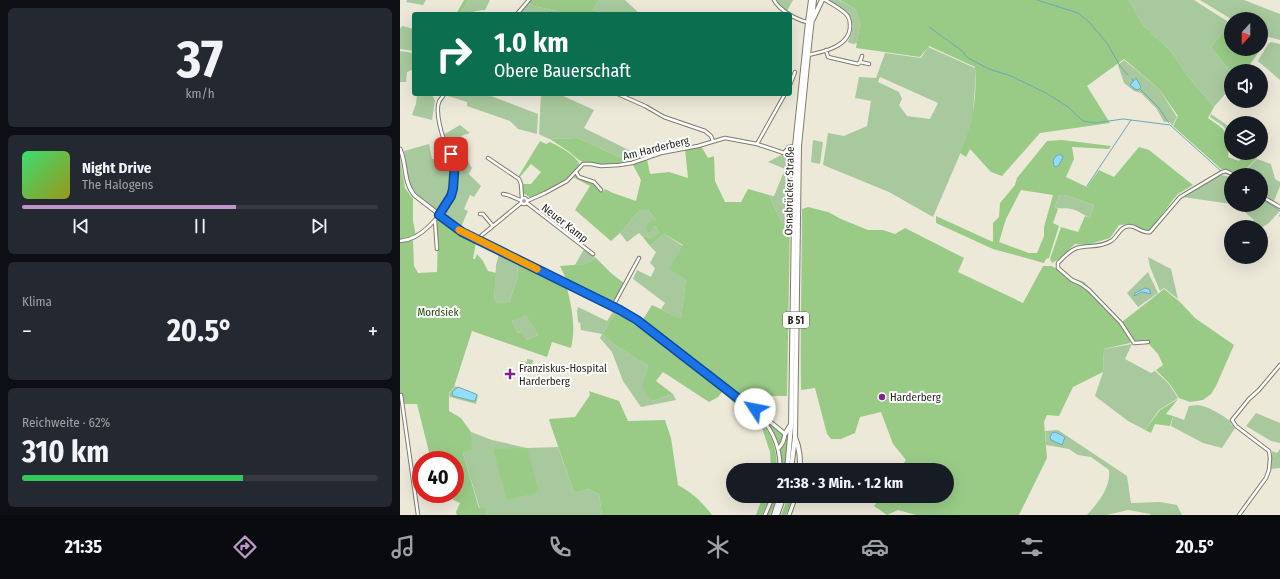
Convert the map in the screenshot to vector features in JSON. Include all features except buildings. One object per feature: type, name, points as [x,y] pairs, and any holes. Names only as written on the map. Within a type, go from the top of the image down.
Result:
[{"type":"main road","name":"Osnabrücker Straße","points":[[793,383],[797,146],[808,22],[812,0]]},
{"type":"main road","name":"Osnabrücker Straße","points":[[797,146],[808,55],[812,0]]},
{"type":"main road","points":[[810,32],[813,20],[824,0]]},
{"type":"main road","name":"B 51","points":[[784,463],[791,426],[793,383]]},
{"type":"main road","name":"B 51","points":[[792,463],[795,437],[793,383]]},
{"type":"main road","points":[[785,434],[791,426]]},
{"type":"main road","points":[[795,437],[798,443],[800,463]]},
{"type":"main road","points":[[774,515],[778,503]]},
{"type":"main road","points":[[777,515],[781,503]]},
{"type":"street","points":[[518,12],[529,0]]},
{"type":"street","points":[[774,0],[787,12]]},
{"type":"street","points":[[808,55],[826,50],[843,42],[848,37],[850,22],[847,15],[824,0]]},
{"type":"street","points":[[792,15],[802,21],[808,22]]},
{"type":"street","points":[[826,50],[828,57],[858,64],[860,62],[869,64]]},
{"type":"street","points":[[860,62],[862,56]]},
{"type":"street","points":[[792,80],[795,72]]},
{"type":"street","points":[[400,241],[415,238],[435,221],[451,196],[455,161],[447,147],[439,119],[439,102],[443,96]]},
{"type":"street","points":[[622,96],[664,117],[705,131],[711,136],[713,141]]},
{"type":"street","points":[[757,144],[784,96]]},
{"type":"street","name":"Am Harderberg","points":[[527,202],[567,181],[583,164],[601,166],[632,163],[661,153],[698,146],[725,138],[757,144],[784,153],[789,147],[797,146]]},
{"type":"street","points":[[400,149],[410,191],[439,215],[462,232],[613,306],[637,320],[748,406],[755,409],[785,434],[782,446],[778,449]]},
{"type":"street","points":[[478,240],[521,201],[521,184],[519,179],[488,158]]},
{"type":"street","points":[[576,172],[581,178],[595,184],[602,190]]},
{"type":"street","points":[[1148,342],[1134,343],[1121,323],[1089,290],[1072,280],[1058,268],[1058,264],[1076,248],[1099,246],[1112,241],[1124,228],[1131,226],[1146,233],[1150,232],[1180,196],[1224,172]]},
{"type":"street","name":"Neuer Kamp","points":[[503,194],[527,202],[593,254]]},
{"type":"street","points":[[1268,200],[1280,207]]},
{"type":"street","points":[[480,214],[483,214],[493,226]]},
{"type":"street","points":[[435,221],[437,249]]},
{"type":"street","points":[[613,306],[639,258]]},
{"type":"street","points":[[1240,515],[1266,478],[1269,470],[1270,458],[1268,451],[1236,426],[1232,420],[1280,365]]},
{"type":"street","points":[[401,395],[418,515]]},
{"type":"street","points":[[752,408],[774,436],[781,463]]},
{"type":"street","points":[[765,515],[770,503]]},
{"type":"street","points":[[789,515],[793,503]]},
{"type":"green space","points":[[407,0],[426,0],[423,5],[406,2]]},
{"type":"green space","points":[[464,0],[469,0],[461,12],[457,12]]},
{"type":"green space","points":[[469,0],[490,0],[485,10],[461,12]]},
{"type":"green space","points":[[530,0],[599,0],[593,10],[598,12],[561,12],[533,6],[529,3]]},
{"type":"green space","points":[[599,0],[625,0],[638,12],[598,12],[593,10]]},
{"type":"green space","points":[[776,0],[793,0],[787,11],[780,6]]},
{"type":"green space","points":[[839,0],[855,9],[860,23],[857,43],[853,44],[848,42],[852,33],[852,20],[850,16],[839,6],[830,1]]},
{"type":"green space","points":[[840,0],[1129,0],[1144,26],[1171,51],[1186,74],[1214,107],[1208,118],[1220,126],[1224,131],[1224,160],[1255,160],[1247,168],[1221,169],[1173,126],[1178,116],[1159,89],[1124,59],[1087,86],[1110,123],[1040,133],[1002,176],[991,172],[970,149],[966,157],[960,153],[968,132],[975,101],[975,67],[929,46],[920,57],[856,48],[860,23],[855,9]]},
{"type":"green space","points":[[1129,0],[1194,0],[1224,19],[1224,31],[1211,47],[1224,64],[1224,95],[1214,107],[1186,74],[1171,51],[1144,26]]},
{"type":"green space","points":[[1200,0],[1244,0],[1280,14],[1280,40],[1268,37],[1268,12],[1224,12],[1224,15]]},
{"type":"green space","points":[[529,3],[533,6],[561,12],[520,12]]},
{"type":"green space","points":[[403,26],[412,28],[412,51],[400,49],[401,27]]},
{"type":"green space","points":[[1224,31],[1224,56],[1256,56],[1250,64],[1224,64],[1211,47]]},
{"type":"green space","points":[[1271,42],[1280,44],[1280,80],[1268,70],[1268,64],[1261,64],[1258,61],[1261,56],[1268,56],[1268,44]]},
{"type":"green space","points":[[928,47],[975,68],[973,114],[967,138],[933,217],[889,192],[823,165],[828,133],[844,136],[867,126],[871,101],[855,98],[859,77],[876,78],[885,53],[921,58]],"holes":[[[880,77],[938,103],[930,119],[907,116],[899,105],[902,99],[899,92],[878,82]]]},
{"type":"green space","points":[[400,51],[412,53],[412,70],[407,72],[406,82],[400,82]]},
{"type":"green space","points":[[1124,60],[1159,89],[1177,117],[1172,126],[1170,122],[1164,122],[1156,108],[1141,93],[1134,91],[1124,83],[1118,65]]},
{"type":"green space","points":[[417,96],[433,96],[435,101],[432,120],[412,115]]},
{"type":"green space","points":[[448,96],[491,96],[538,114],[537,134],[518,129],[510,121],[467,106],[467,102]]},
{"type":"green space","points":[[541,96],[563,96],[594,110],[584,128],[647,159],[632,163],[578,138],[550,139],[540,135]]},
{"type":"green space","points":[[1211,114],[1224,123],[1224,127],[1223,126],[1210,117]]},
{"type":"green space","points":[[460,125],[470,133],[461,136],[463,147],[472,168],[469,174],[481,186],[474,197],[470,195],[464,209],[468,211],[460,229],[443,216],[442,213],[452,198],[455,187],[451,196],[438,213],[413,191],[409,184],[404,151],[429,144],[432,159],[449,157],[451,154],[443,135]]},
{"type":"green space","points":[[578,138],[632,163],[601,166],[587,164],[550,139]]},
{"type":"green space","points":[[813,140],[823,142],[820,164],[811,162]]},
{"type":"green space","points":[[1062,140],[1111,146],[1109,149],[1072,147],[1074,159],[1066,177],[1087,187],[1099,170],[1114,177],[1139,147],[1149,150],[1193,185],[1178,194],[1149,232],[1129,224],[1119,225],[1110,238],[1087,245],[1075,244],[1059,259],[1052,263],[1050,259],[1061,227],[1078,232],[1085,216],[1090,218],[1094,205],[1065,195],[1059,195],[1055,207],[1058,209],[1053,223],[1059,226],[1049,258],[1046,259],[1044,263],[993,249],[936,223],[936,216],[993,242],[993,223],[999,217],[1000,203],[1015,185],[1017,178],[1047,141]],"holes":[[[1021,190],[1053,195],[1044,227],[1044,236],[1037,253],[1029,253],[999,242],[1006,219]]]},
{"type":"green space","points":[[540,141],[546,144],[550,142],[563,149],[575,158],[580,165],[565,181],[552,189],[531,198],[523,193],[522,184],[531,184],[541,172],[531,164],[519,178],[518,177]]},
{"type":"green space","points":[[701,146],[708,158],[714,156],[715,181],[725,202],[741,202],[748,189],[769,195],[782,223],[790,224],[787,396],[771,396],[766,417],[642,321],[652,305],[681,319],[686,279],[669,269],[683,245],[664,234],[650,246],[642,236],[651,238],[659,232],[655,226],[649,233],[646,229],[647,223],[656,220],[648,210],[640,210],[611,241],[575,210],[590,186],[573,177],[575,175],[594,184],[601,192],[605,189],[636,201],[641,180],[632,163],[647,159],[650,174],[669,172],[688,178],[685,149]]},
{"type":"green space","points":[[792,147],[790,224],[782,223],[769,195],[774,196],[785,169],[768,162],[783,154],[786,155]]},
{"type":"green space","name":"Mordsiek","points":[[400,158],[405,188],[413,199],[413,221],[416,236],[410,239],[411,241],[413,240],[414,266],[418,273],[437,272],[438,233],[436,221],[439,218],[457,233],[476,242],[473,259],[475,259],[477,254],[483,261],[488,271],[496,273],[494,300],[500,303],[509,303],[518,276],[517,263],[567,288],[572,310],[573,333],[571,348],[552,342],[547,357],[472,331],[454,387],[449,393],[449,411],[461,418],[471,432],[472,450],[464,453],[464,451],[429,451],[417,404],[400,404]],"holes":[[[526,316],[538,335],[527,340],[522,332],[518,333],[512,321]]]},
{"type":"green space","points":[[1256,160],[1271,164],[1275,179],[1280,182],[1280,186],[1274,201],[1268,197],[1268,168],[1248,168]]},
{"type":"green space","points":[[1221,175],[1224,176],[1224,203],[1183,197]]},
{"type":"green space","points":[[1059,195],[1065,195],[1094,205],[1090,218],[1069,208],[1055,207]]},
{"type":"green space","points":[[1268,203],[1278,209],[1279,212],[1268,224],[1268,220],[1254,220],[1245,212],[1268,212]]},
{"type":"green space","points":[[808,207],[828,212],[868,230],[883,230],[895,234],[905,228],[964,258],[958,272],[1023,303],[1043,266],[1051,266],[1058,269],[1060,268],[1071,277],[1084,282],[1122,322],[1164,289],[1180,302],[1195,318],[1234,345],[1211,394],[1203,400],[1190,402],[1179,398],[1169,383],[1156,370],[1163,365],[1158,354],[1146,341],[1136,343],[1132,339],[1130,343],[1104,349],[1103,372],[1073,387],[1059,416],[1047,415],[1044,422],[1047,458],[1019,515],[916,515],[898,510],[887,515],[874,506],[876,503],[954,503],[954,463],[904,463],[906,460],[893,444],[881,412],[860,417],[855,433],[841,439],[831,439],[827,434],[815,388],[801,390],[802,209]]},
{"type":"green space","points":[[640,210],[648,210],[656,220],[649,232],[655,226],[659,232],[651,238],[642,236],[639,233],[627,242],[620,233]]},
{"type":"green space","points":[[664,234],[683,246],[686,279],[681,320],[661,309],[665,303],[633,279],[637,270],[651,277],[655,268],[650,263],[656,252],[650,246]]},
{"type":"green space","points":[[584,249],[596,258],[585,264],[575,265]]},
{"type":"green space","points":[[499,254],[517,263],[518,276],[509,303],[500,303],[494,300],[496,265]]},
{"type":"green space","points":[[1148,257],[1171,269],[1178,299],[1164,288],[1160,291],[1150,267]]},
{"type":"green space","points":[[596,258],[612,274],[624,283],[611,303],[567,281],[560,266],[585,264]]},
{"type":"green space","points":[[1148,272],[1158,293],[1138,307],[1127,293]]},
{"type":"green space","points":[[578,307],[607,321],[614,310],[616,312],[602,334],[581,330],[580,323],[578,322]]},
{"type":"green space","points":[[616,312],[642,330],[747,408],[761,422],[770,435],[777,463],[771,463],[770,452],[762,428],[722,392],[718,397],[709,402],[663,372],[656,381],[673,394],[652,401],[642,387],[648,366],[616,346],[602,334]]},
{"type":"green space","points":[[526,316],[538,335],[527,340],[522,332],[518,333],[512,321]]},
{"type":"green space","points":[[602,334],[616,346],[648,366],[646,374],[652,401],[673,394],[676,400],[641,407],[623,381],[612,352],[600,338]]},
{"type":"green space","points":[[1132,344],[1125,359],[1151,373],[1155,371],[1168,383],[1178,398],[1159,410],[1145,430],[1128,421],[1095,396],[1103,372],[1104,349]]},
{"type":"green space","points":[[527,359],[533,360],[532,372],[520,370],[521,361],[527,362]]},
{"type":"green space","points":[[455,386],[478,395],[476,404],[450,397],[449,394]]},
{"type":"green space","points":[[589,391],[619,401],[628,421],[665,420],[671,438],[678,485],[697,498],[712,515],[602,515],[599,495],[589,489],[574,493],[549,420],[575,417],[590,395]]},
{"type":"green space","points":[[1178,399],[1166,414],[1173,416],[1170,426],[1155,424],[1151,433],[1145,430],[1160,410]]},
{"type":"green space","points":[[1198,405],[1211,409],[1223,416],[1230,421],[1235,428],[1222,448],[1203,443],[1171,426],[1173,416],[1184,420],[1189,406]]},
{"type":"green space","points":[[1256,413],[1280,423],[1280,443],[1271,441],[1246,426]]},
{"type":"green space","points":[[763,418],[783,434],[784,439],[781,444],[779,445],[771,428]]},
{"type":"green space","points":[[1058,430],[1127,476],[1131,503],[1160,502],[1177,505],[1182,515],[1151,515],[1128,510],[1107,515],[1087,515],[1106,489],[1109,470],[1091,457],[1078,455],[1069,449],[1046,445],[1045,431]]},
{"type":"green space","points":[[471,432],[492,440],[527,448],[558,447],[574,493],[589,489],[599,495],[602,515],[485,515],[485,509],[480,509],[464,456],[464,453],[471,450]]},
{"type":"green space","points":[[788,434],[786,463],[782,463],[780,450],[785,443]]},
{"type":"green space","points":[[527,448],[539,492],[507,500],[493,449]]},
{"type":"green space","points":[[1280,449],[1280,468],[1271,469],[1272,451],[1277,453]]},
{"type":"green space","name":"Mordsiek","points":[[464,456],[479,508],[485,509],[485,515],[457,515],[456,512],[460,503],[464,503]]},
{"type":"green space","points":[[760,503],[767,503],[762,515],[756,515]]},
{"type":"green space","points":[[771,503],[775,503],[770,515],[767,515]]},
{"type":"green space","points":[[786,503],[791,503],[786,515],[781,515]]},
{"type":"water","points":[[1136,78],[1141,87],[1138,90],[1130,85]]},
{"type":"water","points":[[1057,155],[1062,155],[1063,157],[1059,165],[1056,167],[1054,166],[1053,160]]},
{"type":"water","points":[[1145,288],[1149,289],[1151,294],[1142,292],[1134,296],[1135,293]]},
{"type":"water","points":[[458,387],[476,394],[475,401],[453,396],[452,392]]},
{"type":"water","points":[[1055,432],[1065,437],[1062,445],[1051,440],[1050,437],[1052,433]]},
{"type":"waterway","points":[[1037,0],[1078,13],[1089,22],[1107,43],[1120,66],[1128,75]]},
{"type":"waterway","points":[[929,27],[961,50],[968,58],[989,69],[1011,76],[1046,93],[1068,107],[1083,121],[1095,123],[1123,119],[1131,120]]},
{"type":"waterway","points":[[1140,89],[1159,108],[1169,123]]},
{"type":"waterway","points":[[1087,186],[1131,120],[1170,125],[1221,171]]},
{"type":"waterway","points":[[1268,203],[1280,211]]},
{"type":"slow traffic","points":[[459,230],[537,269]]},
{"type":"place","name":"Franziskus-Hospital Harderberg","points":[[510,374]]},
{"type":"place","name":"Harderberg","points":[[882,397]]},
{"type":"route","points":[[451,154],[455,161],[453,189],[451,196],[439,215],[462,232],[620,310],[637,320],[748,406],[755,409]]}]
